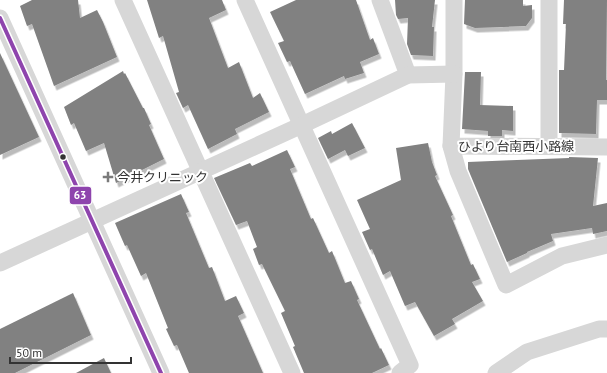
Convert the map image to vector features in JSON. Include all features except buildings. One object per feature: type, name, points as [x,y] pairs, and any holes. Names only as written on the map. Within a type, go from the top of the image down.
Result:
[{"type":"street","points":[[123,0],[292,373]]},
{"type":"street","points":[[245,0],[410,365],[400,373]]},
{"type":"street","points":[[380,0],[408,75]]},
{"type":"street","name":"ひより台南西小路線","points":[[454,0],[454,74],[451,146],[607,147]]},
{"type":"street","points":[[549,0],[549,146]]},
{"type":"street","points":[[0,18],[162,373]]},
{"type":"street","points":[[0,263],[408,75],[454,74]]},
{"type":"street","points":[[451,146],[458,171],[506,285],[562,256],[607,246]]},
{"type":"street","points":[[496,373],[527,352],[599,328],[607,329]]},
{"type":"transit line","name":"63","points":[[0,18],[161,373]]},
{"type":"place","name":"今井クリニック","points":[[108,177]]}]
